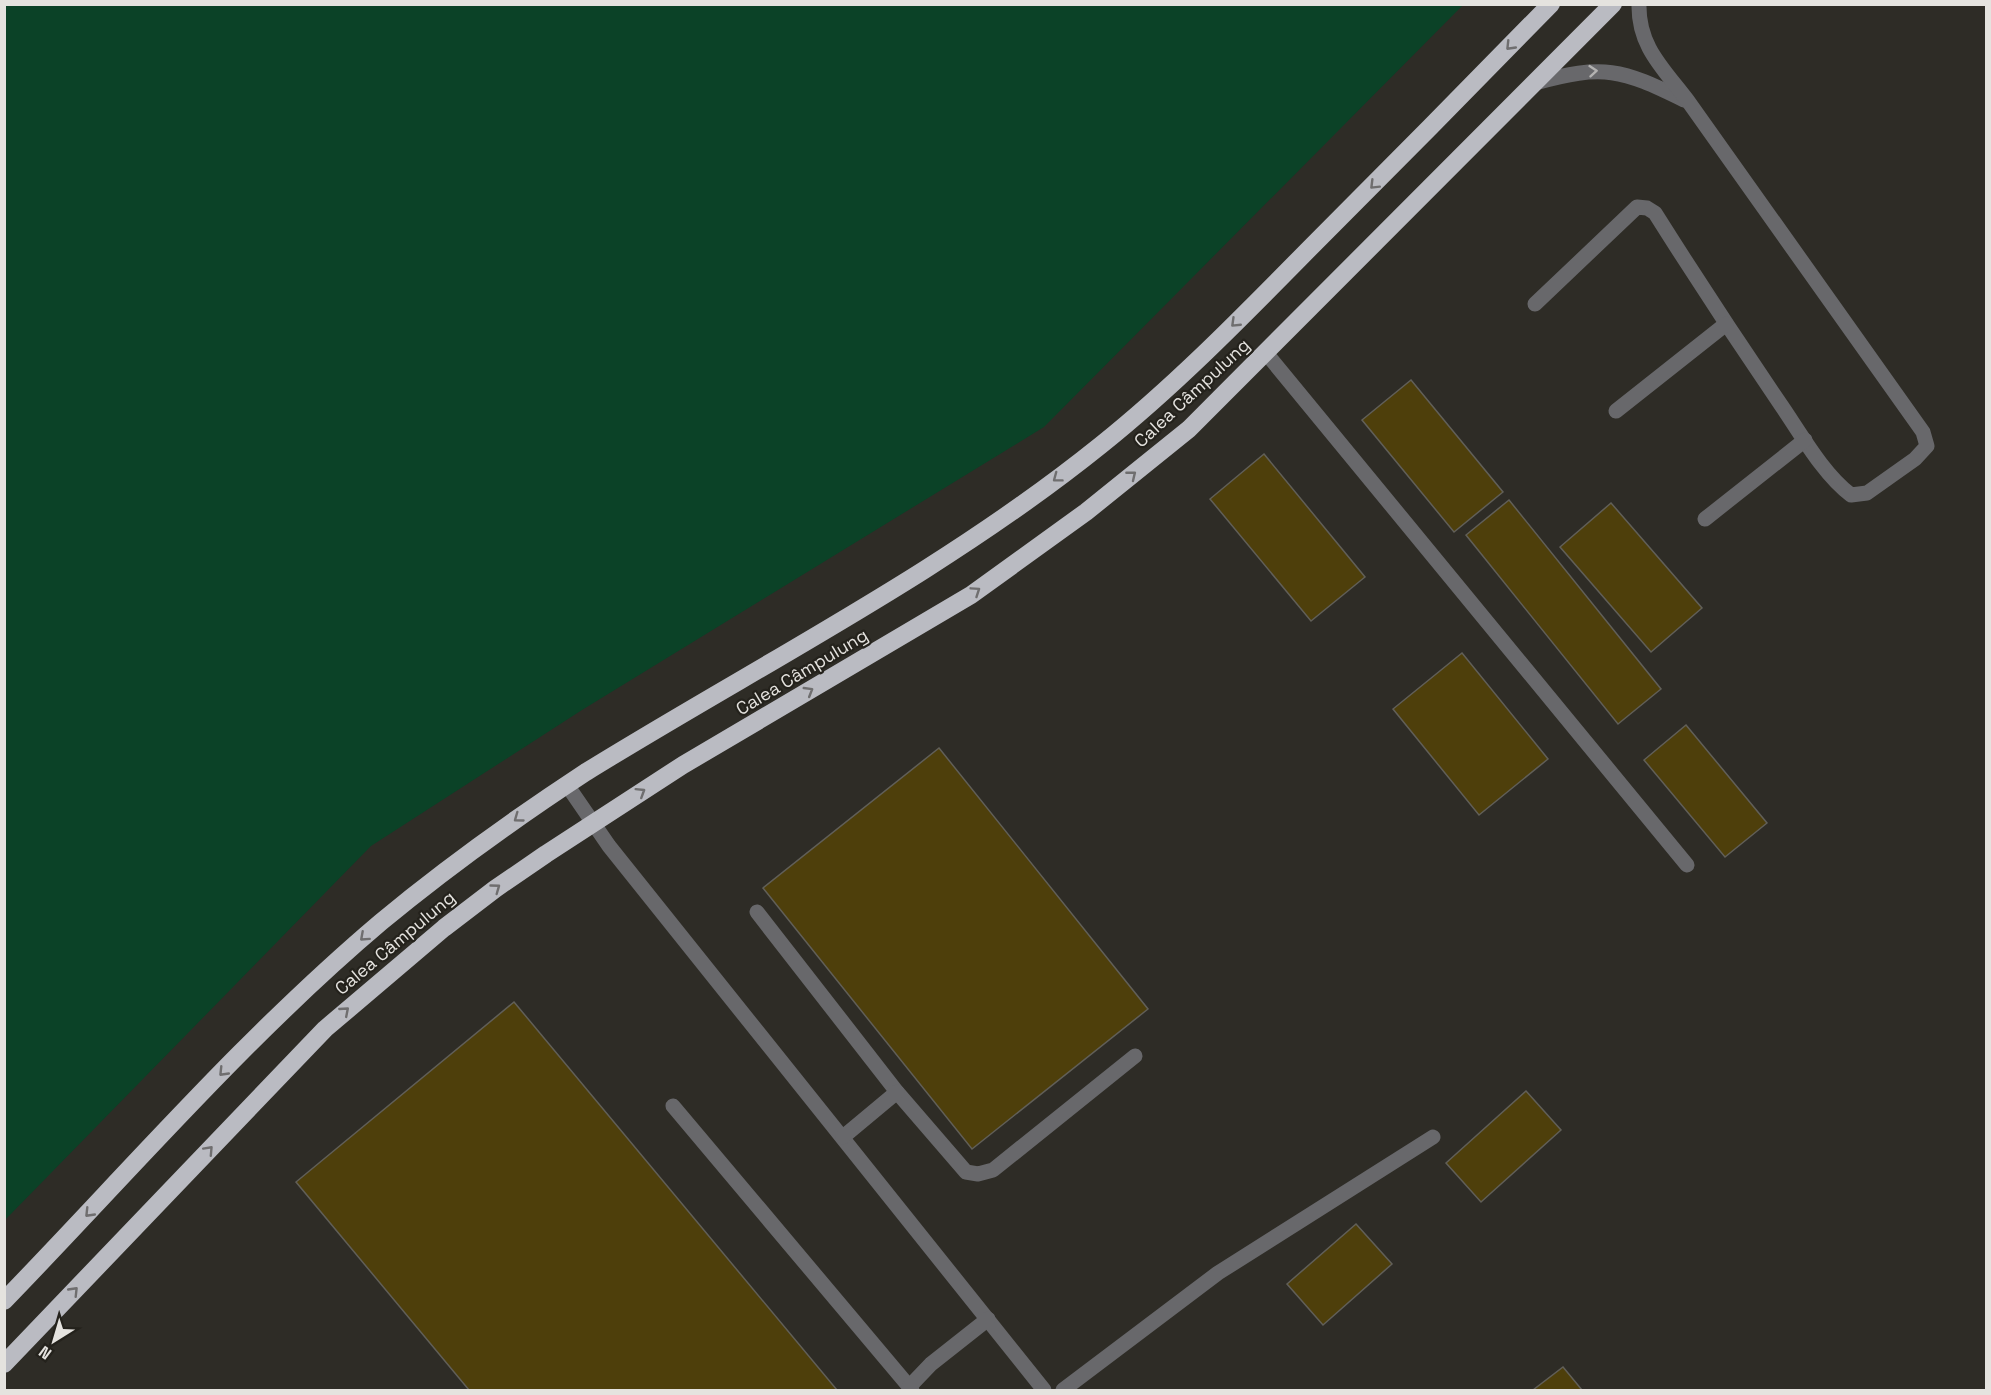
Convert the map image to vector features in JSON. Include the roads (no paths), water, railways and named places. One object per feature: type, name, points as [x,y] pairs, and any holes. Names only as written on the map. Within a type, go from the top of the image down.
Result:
[{"type":"highway","name":"Calea Câmpulung","points":[[4,1301],[260,1034],[382,921],[442,874],[567,785],[660,727],[936,564],[994,525],[1101,445],[1154,400],[1260,300],[1551,4]]},
{"type":"highway","name":"Calea Câmpulung","points":[[4,1364],[325,1029],[398,965],[469,908],[592,823],[683,765],[971,595],[1086,512],[1189,429],[1613,4]]},
{"type":"street","points":[[1535,304],[1637,207],[1647,207],[1655,213],[1726,324],[1839,486],[1851,495],[1867,493],[1915,459],[1927,446],[1923,432],[1688,101],[1649,50],[1642,36],[1639,4]]},
{"type":"street","points":[[1535,83],[1571,73],[1602,70],[1648,82],[1688,101]]},
{"type":"street","points":[[1616,411],[1726,324]]},
{"type":"street","points":[[1266,353],[1687,865]]},
{"type":"street","points":[[1705,519],[1805,440]]},
{"type":"street","points":[[567,785],[592,823],[1044,1390]]},
{"type":"street","points":[[757,912],[897,1092],[966,1172],[978,1174],[993,1170],[1135,1056]]},
{"type":"street","points":[[843,1137],[897,1092]]},
{"type":"street","points":[[673,1106],[910,1389],[931,1364],[988,1319]]},
{"type":"street","points":[[1063,1390],[1218,1273],[1433,1137]]}]
